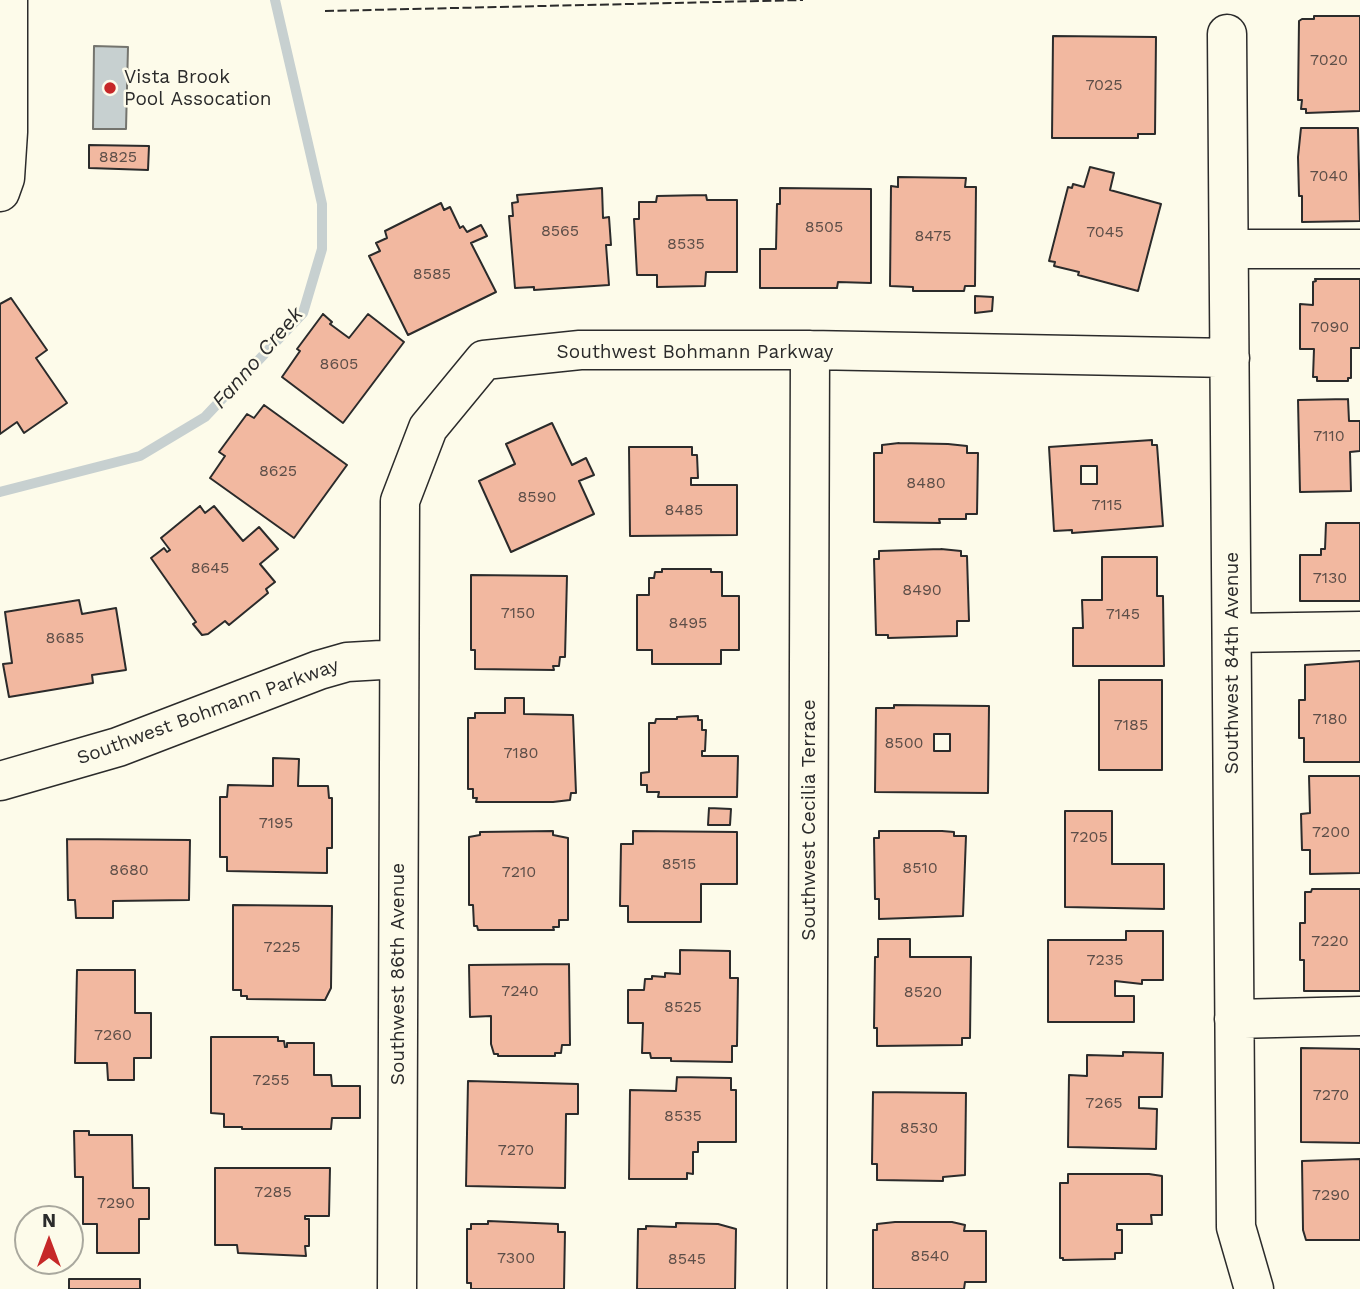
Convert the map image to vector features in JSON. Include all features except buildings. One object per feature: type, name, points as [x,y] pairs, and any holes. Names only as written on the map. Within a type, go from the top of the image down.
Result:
[{"type":"street","points":[[0,192],[5,178],[8,132],[8,0]]},
{"type":"street","name":"Southwest 84th Avenue","points":[[1227,34],[1236,1227],[1254,1289]]},
{"type":"street","points":[[1229,249],[1360,249]]},
{"type":"street","name":"Southwest Bohmann Parkway","points":[[0,781],[118,747],[320,670],[347,662],[399,659],[400,501],[428,428],[484,360],[580,350],[1230,358]]},
{"type":"street","name":"Southwest Cecilia Terrace","points":[[807,1289],[810,351]]},
{"type":"street","points":[[1232,633],[1360,631]]},
{"type":"street","name":"Southwest 86th Avenue","points":[[397,1289],[399,659]]},
{"type":"street","points":[[1234,1019],[1360,1016]]},
{"type":"shaded area","name":"Vista Brook Pool Assocation","points":[[94,46],[128,47],[126,129],[93,129]]},
{"type":"waterway","name":"Fanno Creek","points":[[0,492],[140,456],[205,417],[303,313],[322,249],[322,204],[275,0]]},
{"type":"fence","points":[[325,11],[803,0]]},
{"type":"place","name":"Vista Brook Pool Assocation","points":[[110,88]]}]
